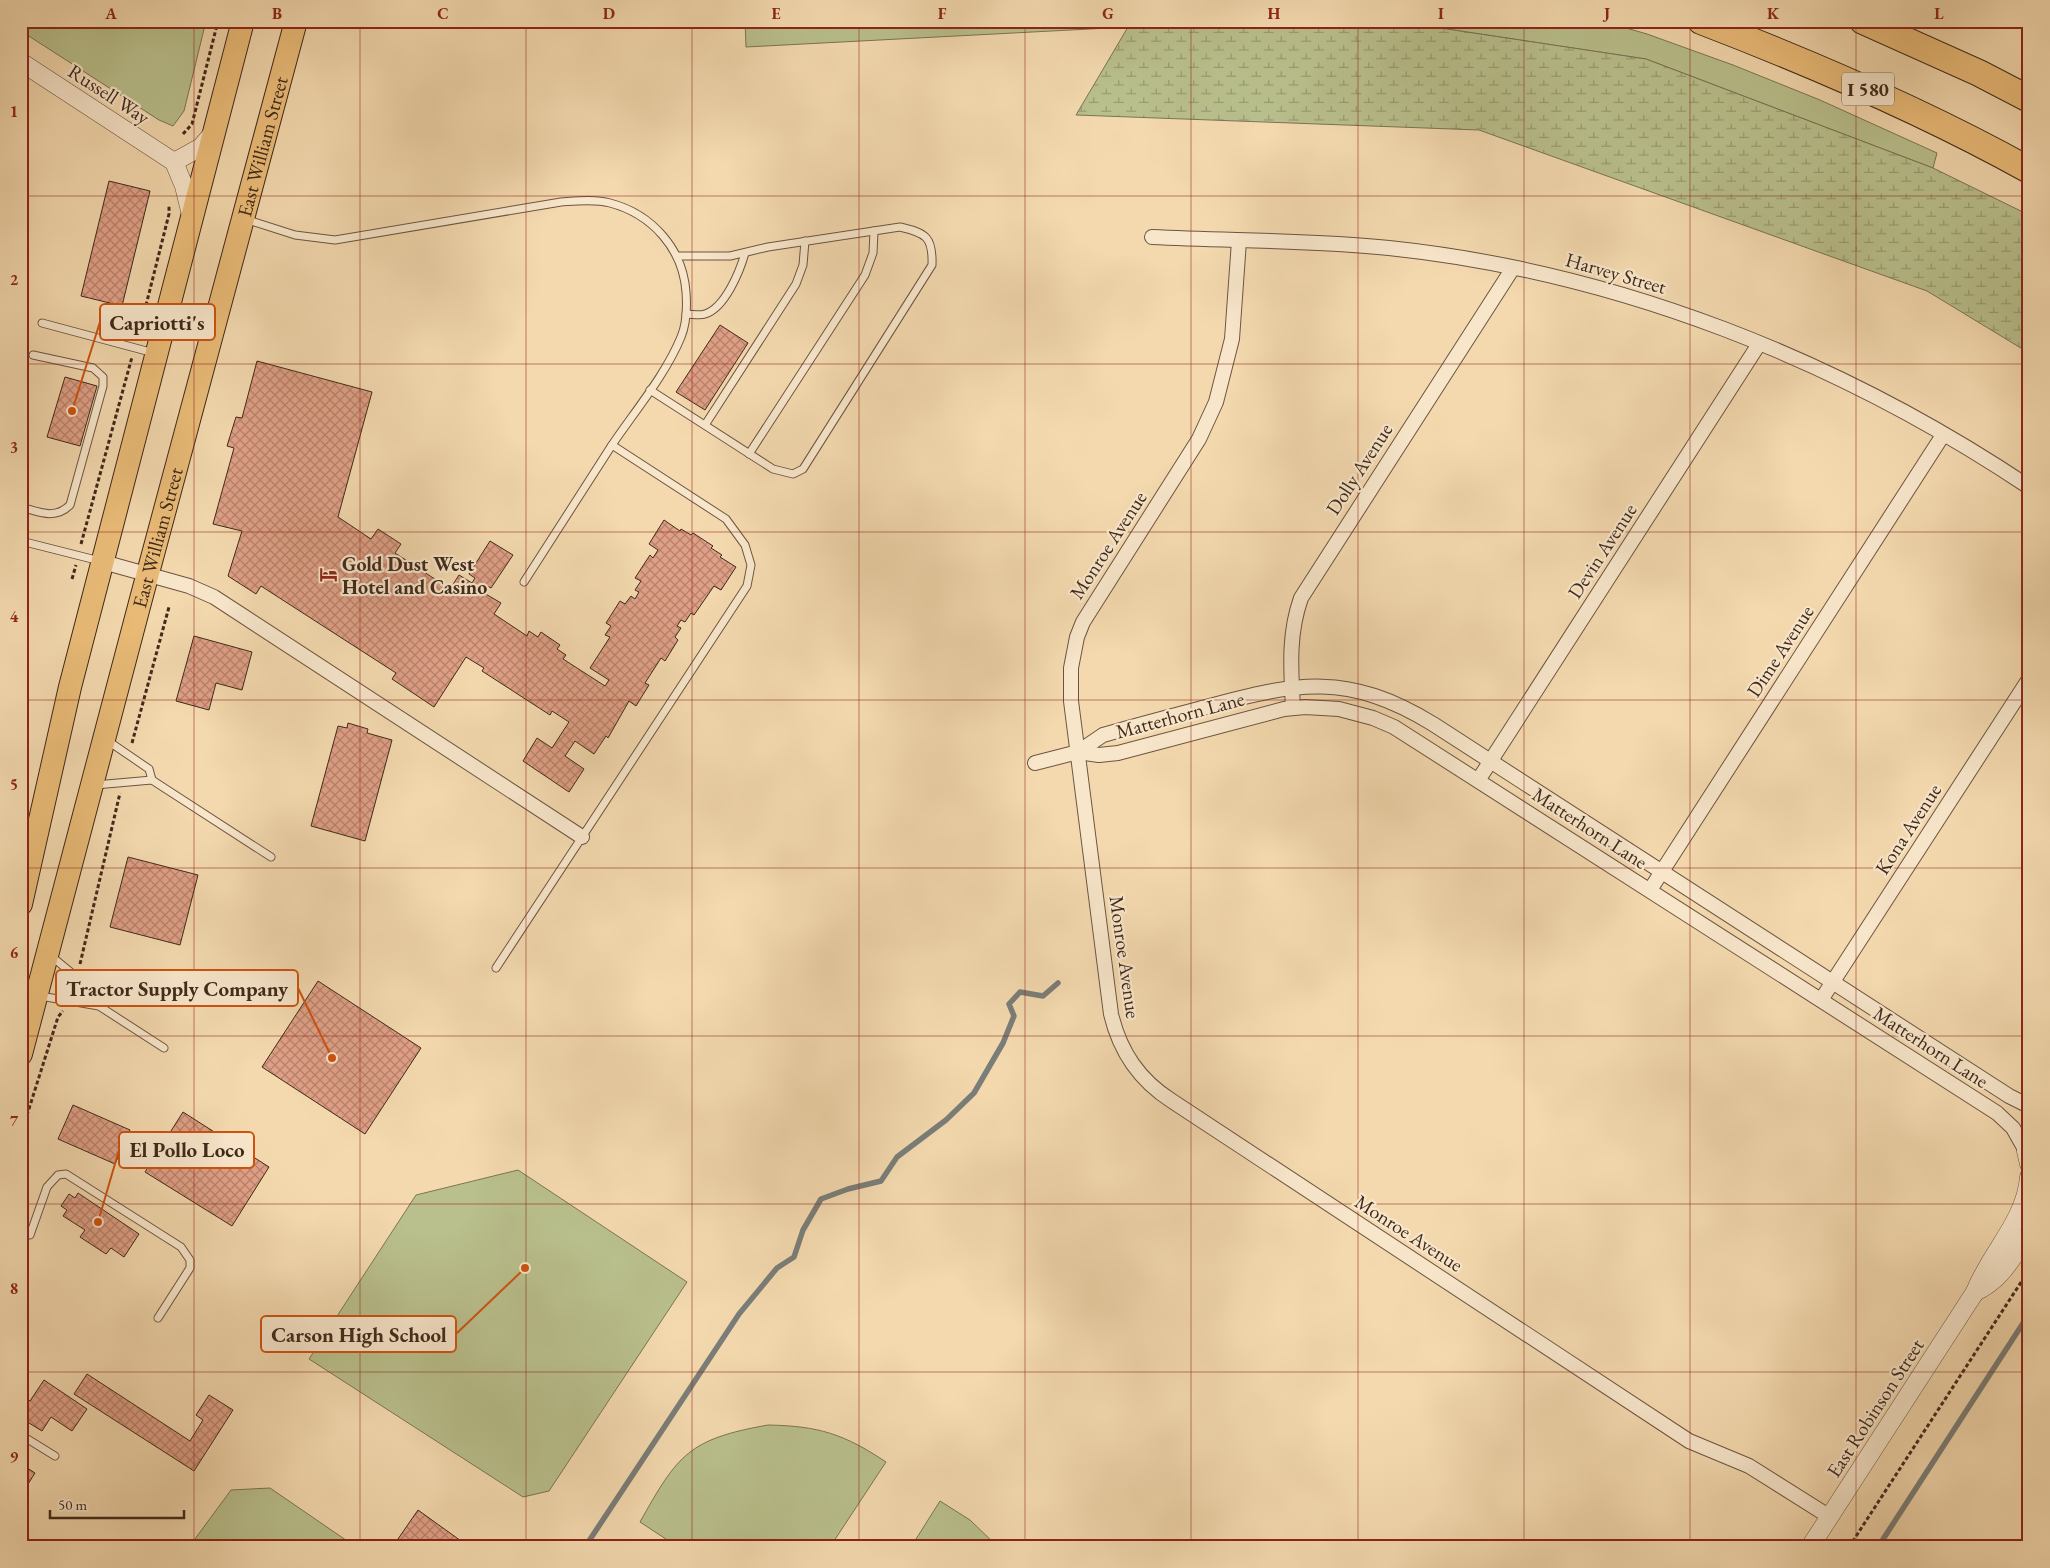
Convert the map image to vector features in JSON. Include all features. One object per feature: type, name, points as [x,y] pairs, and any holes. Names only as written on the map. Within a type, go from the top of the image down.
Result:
[{"type":"highway","name":"I 580","points":[[1700,21],[1859,85],[1954,130],[2029,170]]},
{"type":"highway","points":[[1863,21],[1979,73]]},
{"type":"highway","points":[[1880,21],[2029,99]]},
{"type":"main road","points":[[21,904],[25,869],[70,687],[243,21]]},
{"type":"main road","name":"East William Street","points":[[23,1040],[37,995],[147,574],[296,21]]},
{"type":"street","name":"Russell Way","points":[[21,62],[174,162]]},
{"type":"street","points":[[192,223],[188,197],[174,162],[201,147],[214,131]]},
{"type":"street","name":"Harvey Street","points":[[1152,237],[1324,243],[1391,248],[1567,279],[1643,300],[1759,344],[1869,394],[1943,435],[2029,488]]},
{"type":"street","name":"Monroe Avenue","points":[[1239,241],[1232,339],[1224,382],[1199,439],[1091,608],[1077,637],[1071,668],[1070,684],[1111,1014],[1121,1046],[1129,1060],[1149,1084],[1172,1101],[1689,1441],[1749,1466],[1830,1516]]},
{"type":"street","name":"Dolly Avenue","points":[[1293,708],[1290,661],[1292,632],[1301,598],[1308,584],[1513,268]]},
{"type":"street","name":"Devin Avenue","points":[[1479,780],[1759,344]]},
{"type":"street","name":"Dime Avenue","points":[[1650,890],[1943,435]]},
{"type":"street","points":[[103,562],[189,586],[214,597],[582,838]]},
{"type":"street","name":"Kona Avenue","points":[[1821,1000],[2029,679]]},
{"type":"street","name":"Matterhorn Lane","points":[[1078,752],[1094,739],[1112,732],[1260,693],[1292,687],[1343,688],[1385,700],[1414,712],[2009,1096],[2029,1106]]},
{"type":"street","name":"Matterhorn Lane","points":[[1035,763],[1078,752],[1099,755],[1118,753],[1293,708],[1339,709],[1373,718],[1415,738],[1997,1113],[2013,1128],[2028,1160]]},
{"type":"street","name":"East Robinson Street","points":[[1810,1547],[1975,1292],[1983,1273],[2022,1209],[2026,1197],[2028,1160]]},
{"type":"street","name":"East Robinson Street","points":[[1975,1292],[1985,1288],[2001,1274],[2029,1233]]},
{"type":"lane","points":[[244,219],[295,235],[335,240],[561,202],[587,200],[610,203],[631,211],[649,222],[665,237],[678,256],[685,280],[686,314],[682,336],[650,390],[612,445],[524,582]]},
{"type":"lane","points":[[650,390],[782,474],[793,474],[803,469],[932,265],[932,249],[928,238],[916,231],[900,227],[806,241],[730,256],[678,256]]},
{"type":"lane","points":[[749,454],[865,275],[873,253],[874,231]]},
{"type":"lane","points":[[705,425],[796,284],[803,265],[806,241]]},
{"type":"lane","points":[[686,314],[704,315],[717,308],[740,272],[745,252]]},
{"type":"lane","points":[[42,323],[157,353]]},
{"type":"lane","points":[[21,507],[51,515],[65,510],[70,505],[103,386],[103,377],[93,368],[33,354]]},
{"type":"lane","points":[[496,968],[747,586],[751,565],[745,545],[726,519],[612,445]]},
{"type":"lane","points":[[21,541],[103,562]]},
{"type":"lane","points":[[105,739],[149,769],[152,780]]},
{"type":"lane","points":[[92,785],[152,780],[271,857]]},
{"type":"lane","points":[[48,953],[96,993],[99,1006]]},
{"type":"lane","points":[[37,995],[99,1006],[164,1048]]},
{"type":"lane","points":[[30,1235],[47,1187],[58,1175],[66,1174],[181,1247],[190,1260],[190,1268],[158,1318]]},
{"type":"lane","points":[[21,1435],[54,1456]]},
{"type":"path","points":[[183,134],[192,124],[218,21]]},
{"type":"path","points":[[72,579],[170,214],[169,201]]},
{"type":"path","points":[[129,755],[169,607]]},
{"type":"path","points":[[77,977],[123,783]]},
{"type":"path","points":[[21,1134],[58,1017],[71,1001]]},
{"type":"path","points":[[1849,1547],[2029,1270]]},
{"type":"green space","points":[[21,21],[206,21],[184,111],[173,126],[159,120],[21,31]]},
{"type":"green space","points":[[745,21],[1148,21],[1128,27],[746,47]]},
{"type":"green space","points":[[1148,21],[1379,21],[1427,26],[1646,59],[1933,168],[2029,215],[2029,353],[1927,291],[1479,130],[1076,115],[1128,27]]},
{"type":"green space","points":[[1379,21],[1602,21],[1647,34],[1733,65],[1820,100],[1937,153],[1933,168],[1646,59],[1427,26]]},
{"type":"green space","points":[[518,1170],[687,1282],[549,1491],[523,1497],[309,1359],[416,1195]]},
{"type":"green space","points":[[768,1425],[802,1427],[830,1433],[844,1438],[886,1462],[830,1547],[678,1547],[640,1522],[665,1480],[676,1465],[689,1453],[720,1436]]},
{"type":"green space","points":[[270,1488],[356,1547],[189,1547],[231,1490]]},
{"type":"green space","points":[[940,1501],[970,1520],[998,1547],[911,1547]]},
{"type":"building","points":[[109,181],[150,191],[122,306],[81,296]]},
{"type":"building","points":[[720,325],[748,343],[705,410],[676,392]]},
{"type":"building","name":"Gold Dust West Hotel and Casino","points":[[257,361],[372,392],[338,517],[371,539],[378,529],[401,544],[395,553],[450,589],[459,575],[472,583],[475,578],[469,574],[490,541],[513,555],[491,588],[486,585],[483,589],[486,591],[484,593],[501,603],[494,614],[527,636],[529,631],[538,637],[541,632],[560,645],[557,649],[566,655],[563,659],[605,686],[609,680],[590,668],[610,637],[605,635],[611,626],[606,623],[620,601],[625,604],[631,596],[635,599],[639,592],[635,590],[641,581],[635,578],[650,555],[653,558],[658,550],[649,544],[664,520],[680,531],[681,529],[691,535],[693,533],[713,546],[711,548],[722,555],[720,557],[736,567],[721,590],[714,586],[694,615],[691,613],[685,622],[681,620],[677,626],[681,628],[675,637],[678,640],[665,661],[661,658],[645,683],[649,685],[636,706],[629,701],[608,738],[606,736],[594,754],[575,741],[565,756],[584,769],[569,792],[523,761],[537,738],[552,748],[569,722],[552,711],[550,715],[482,671],[484,668],[466,657],[434,707],[392,679],[396,673],[261,586],[256,594],[228,576],[242,531],[213,524],[234,448],[227,446],[236,417],[242,418]]},
{"type":"building","points":[[65,377],[97,386],[80,446],[47,437]]},
{"type":"building","points":[[194,636],[252,652],[242,690],[216,683],[209,710],[176,701]]},
{"type":"building","points":[[348,723],[368,729],[367,733],[392,740],[365,841],[311,826],[338,726],[347,728]]},
{"type":"building","points":[[128,857],[198,875],[180,945],[110,927]]},
{"type":"building","points":[[318,981],[421,1048],[365,1134],[262,1067]]},
{"type":"building","points":[[73,1105],[130,1130],[115,1164],[58,1139]]},
{"type":"building","points":[[183,1112],[269,1167],[232,1226],[145,1172]]},
{"type":"building","points":[[78,1193],[139,1234],[124,1257],[111,1248],[106,1254],[80,1237],[85,1230],[63,1216],[67,1210],[61,1206],[69,1194],[75,1198]]},
{"type":"building","points":[[87,1374],[190,1441],[203,1420],[196,1415],[209,1395],[233,1410],[194,1471],[74,1394]]},
{"type":"building","points":[[44,1380],[87,1409],[72,1431],[51,1417],[42,1431],[21,1418],[21,1395],[30,1401]]},
{"type":"building","points":[[21,1464],[35,1473],[21,1495]]},
{"type":"building","points":[[418,1510],[468,1547],[398,1547],[401,1542],[398,1539]]},
{"type":"waterway","points":[[585,1547],[739,1314],[777,1268],[794,1257],[803,1230],[821,1199],[848,1189],[881,1181],[897,1157],[946,1120],[974,1093],[1003,1043],[1014,1016],[1009,1004],[1020,992],[1043,996],[1058,983]]},
{"type":"waterway","points":[[1878,1547],[2029,1314]]},
{"type":"place","name":"Capriotti's","points":[[72,411]]},
{"type":"place","name":"Gold Dust West Hotel and Casino","points":[[328,575]]},
{"type":"place","name":"Tractor Supply Company","points":[[332,1058]]},
{"type":"place","name":"El Pollo Loco","points":[[98,1222]]},
{"type":"place","name":"Carson High School","points":[[525,1268]]}]
